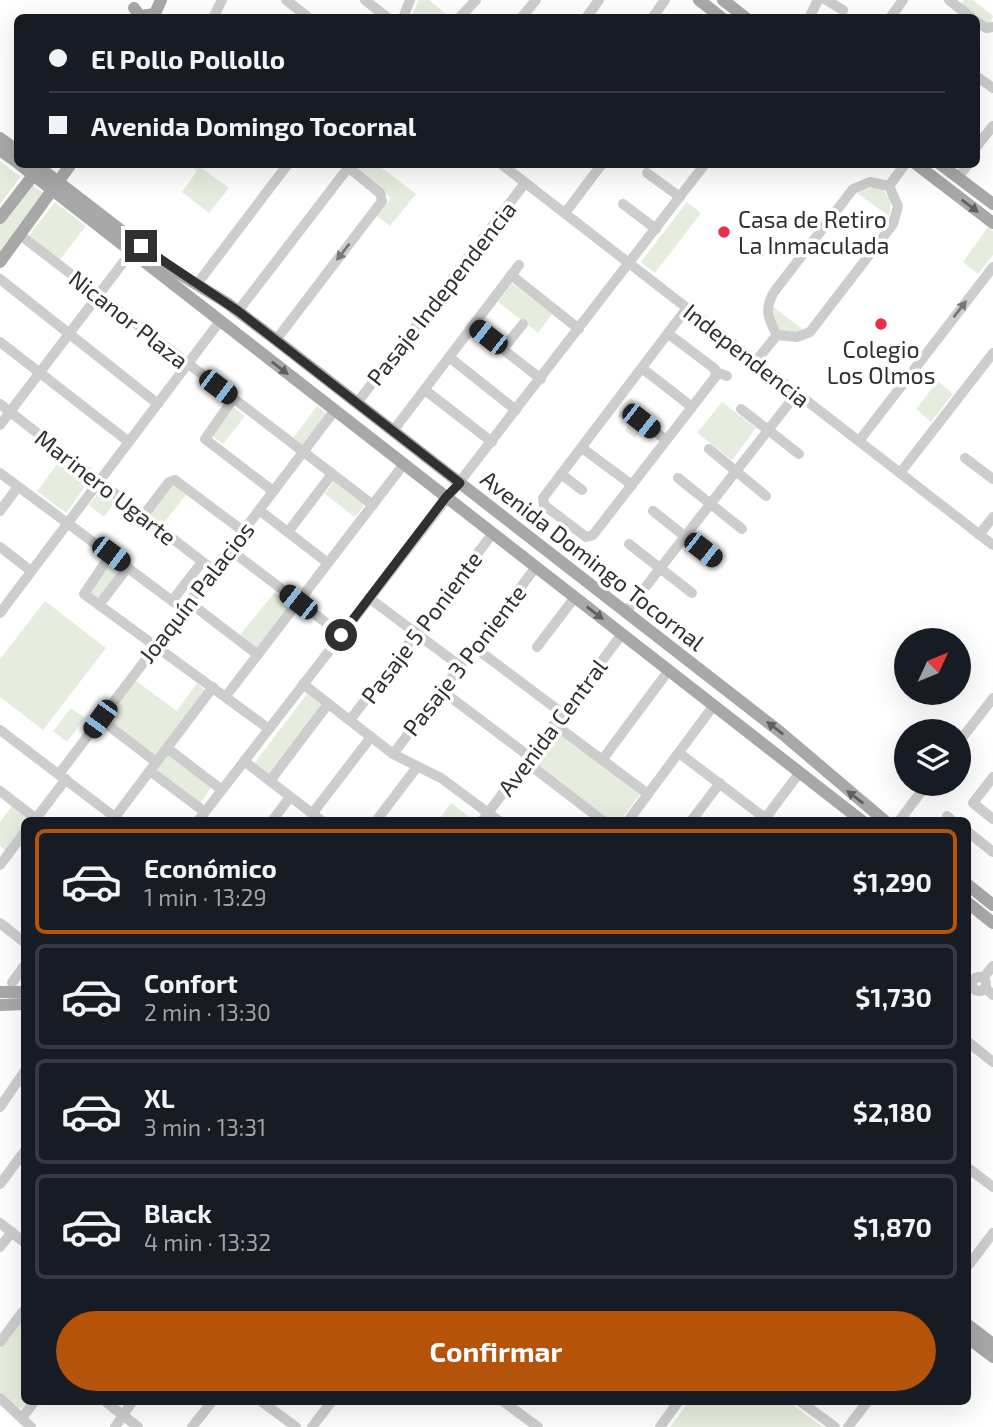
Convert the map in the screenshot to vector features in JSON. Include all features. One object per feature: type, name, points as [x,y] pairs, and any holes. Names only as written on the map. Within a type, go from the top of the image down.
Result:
[{"type":"main road","points":[[699,0],[716,14]]},
{"type":"main road","points":[[723,0],[741,14]]},
{"type":"main road","name":"Avenida Domingo Tocornal","points":[[0,150],[14,161]]},
{"type":"main road","points":[[0,218],[37,168]]},
{"type":"main road","name":"Avenida Domingo Tocornal","points":[[37,168],[131,252],[857,817]]},
{"type":"main road","points":[[0,262],[68,168]]},
{"type":"main road","points":[[921,168],[993,223]]},
{"type":"main road","points":[[956,172],[993,204]]},
{"type":"main road","name":"Avenida Domingo Tocornal","points":[[55,186],[170,268],[238,311],[788,738],[880,817]]},
{"type":"main road","points":[[244,340],[256,338],[260,328]]},
{"type":"main road","points":[[575,597],[576,585],[588,583]]},
{"type":"main road","points":[[664,666],[671,648]]},
{"type":"main road","points":[[971,887],[993,905]]},
{"type":"main road","points":[[971,905],[992,921]]},
{"type":"main road","points":[[5,988],[21,998]]},
{"type":"main road","points":[[0,1005],[21,1001]]},
{"type":"main road","points":[[971,1327],[993,1344]]},
{"type":"main road","points":[[971,1340],[993,1357]]},
{"type":"street","points":[[286,0],[304,14]]},
{"type":"street","points":[[366,0],[383,14]]},
{"type":"street","points":[[463,14],[476,0]]},
{"type":"street","points":[[524,14],[536,0]]},
{"type":"street","points":[[826,0],[843,10]]},
{"type":"street","points":[[954,2],[968,14]]},
{"type":"street","points":[[980,142],[993,126]]},
{"type":"street","points":[[197,284],[285,168]]},
{"type":"street","points":[[238,311],[347,168]]},
{"type":"street","points":[[275,340],[382,201],[380,193],[351,168]]},
{"type":"street","name":"Independencia","points":[[506,168],[687,311],[756,361],[993,545]]},
{"type":"street","points":[[565,213],[599,168]]},
{"type":"street","points":[[100,719],[153,766],[202,816],[701,168]]},
{"type":"street","points":[[889,186],[902,168]]},
{"type":"street","points":[[647,173],[680,197]]},
{"type":"street","points":[[870,182],[889,186],[897,199],[898,212],[886,234],[810,332],[797,337],[777,335],[767,314],[774,292],[853,190],[870,182]]},
{"type":"street","name":"Pasaje Independencia","points":[[356,403],[525,183]]},
{"type":"street","points":[[623,204],[656,229]]},
{"type":"street","name":"Nicanor Plaza","points":[[20,235],[373,505]]},
{"type":"street","points":[[0,425],[131,252]]},
{"type":"street","points":[[393,431],[519,265]]},
{"type":"street","points":[[859,441],[993,267]]},
{"type":"street","points":[[511,275],[579,329]]},
{"type":"street","points":[[0,279],[158,404]]},
{"type":"street","points":[[687,311],[544,496],[543,503],[587,537],[593,535],[716,372]]},
{"type":"street","points":[[0,612],[220,321]]},
{"type":"street","points":[[503,349],[523,324]]},
{"type":"street","points":[[473,326],[541,379]]},
{"type":"street","points":[[670,335],[716,372],[727,376]]},
{"type":"street","points":[[756,361],[777,335]]},
{"type":"street","points":[[0,342],[129,442]]},
{"type":"street","points":[[900,473],[993,353]]},
{"type":"street","points":[[449,358],[516,410]]},
{"type":"street","points":[[643,369],[692,407]]},
{"type":"street","points":[[425,390],[492,442]]},
{"type":"street","points":[[626,612],[797,393]]},
{"type":"street","points":[[233,399],[205,437],[273,491]]},
{"type":"street","name":"Marinero Ugarte","points":[[0,404],[213,570]]},
{"type":"street","points":[[741,409],[799,454]]},
{"type":"street","name":"Joaquín Palacios","points":[[38,817],[100,719],[335,410]]},
{"type":"street","points":[[641,421],[666,440]]},
{"type":"street","points":[[582,448],[632,485]]},
{"type":"street","points":[[709,449],[766,496]]},
{"type":"street","points":[[965,458],[993,480]]},
{"type":"street","points":[[226,696],[404,464]]},
{"type":"street","points":[[0,473],[172,601],[186,606],[258,655]]},
{"type":"street","points":[[288,532],[332,474]]},
{"type":"street","points":[[561,474],[582,490]]},
{"type":"street","points":[[678,478],[742,529]]},
{"type":"street","points":[[143,516],[173,480],[243,531]]},
{"type":"street","points":[[0,511],[17,488]]},
{"type":"street","points":[[259,510],[328,563]]},
{"type":"street","points":[[653,511],[716,561]]},
{"type":"street","points":[[979,535],[993,517]]},
{"type":"street","name":"Pasaje 5 Poniente","points":[[350,720],[492,533]]},
{"type":"street","points":[[629,544],[692,593]]},
{"type":"street","points":[[0,547],[31,571]]},
{"type":"street","points":[[229,549],[341,635]]},
{"type":"street","points":[[111,554],[83,592],[147,642],[157,644],[269,729]]},
{"type":"street","points":[[172,601],[202,562]]},
{"type":"street","points":[[99,605],[128,567]]},
{"type":"street","name":"Pasaje 3 Poniente","points":[[393,754],[536,567]]},
{"type":"street","points":[[537,648],[575,597]]},
{"type":"street","points":[[369,598],[460,666]]},
{"type":"street","name":"Avenida Central","points":[[486,817],[622,634]]},
{"type":"street","points":[[474,647],[562,713]]},
{"type":"street","points":[[602,760],[664,666]]},
{"type":"street","points":[[303,684],[393,754],[441,778],[486,817]]},
{"type":"street","points":[[119,817],[153,766],[213,687]]},
{"type":"street","points":[[441,690],[598,817]]},
{"type":"street","points":[[971,726],[993,698]]},
{"type":"street","points":[[270,781],[328,704]]},
{"type":"street","points":[[631,817],[714,705]]},
{"type":"street","points":[[554,724],[648,794]]},
{"type":"street","points":[[0,730],[115,817]]},
{"type":"street","points":[[312,814],[371,737]]},
{"type":"street","points":[[167,748],[222,790]]},
{"type":"street","points":[[679,752],[762,817]]},
{"type":"street","points":[[244,761],[316,817]]},
{"type":"street","points":[[379,817],[417,767]]},
{"type":"street","points":[[768,817],[800,772]]},
{"type":"street","points":[[993,777],[973,803],[993,819]]},
{"type":"street","points":[[694,817],[720,783]]},
{"type":"street","points":[[0,791],[32,817]]},
{"type":"street","points":[[902,817],[918,796]]},
{"type":"street","points":[[275,817],[290,797]]},
{"type":"street","points":[[971,834],[993,852]]},
{"type":"street","points":[[2,858],[21,836]]},
{"type":"street","points":[[0,923],[21,935]]},
{"type":"street","points":[[978,986],[993,966]]},
{"type":"street","points":[[5,988],[21,969]]},
{"type":"street","points":[[971,1044],[993,1062]]},
{"type":"street","points":[[0,1107],[21,1076]]},
{"type":"street","points":[[0,1184],[21,1156]]},
{"type":"street","points":[[971,1170],[993,1187]]},
{"type":"street","points":[[0,1223],[20,1235],[0,1247]]},
{"type":"street","points":[[971,1262],[993,1233]]},
{"type":"street","points":[[0,1342],[21,1314]]},
{"type":"street","points":[[0,1398],[31,1427]]},
{"type":"street","points":[[22,1418],[32,1405]]},
{"type":"street","points":[[110,1405],[138,1427]]},
{"type":"street","points":[[115,1427],[130,1405]]},
{"type":"street","points":[[192,1427],[209,1405]]},
{"type":"street","points":[[266,1405],[296,1427]]},
{"type":"street","points":[[312,1427],[329,1405]]},
{"type":"street","points":[[508,1405],[538,1427]]},
{"type":"street","points":[[660,1427],[676,1405]]},
{"type":"street","points":[[805,1405],[835,1427]]},
{"type":"street","points":[[848,1427],[864,1405]]},
{"type":"green space","points":[[419,0],[429,0],[445,14],[412,14]]},
{"type":"green space","points":[[964,0],[973,0],[993,16],[990,24],[984,24],[980,21],[980,14],[972,14],[961,5]]},
{"type":"green space","points":[[0,161],[20,177],[0,205]]},
{"type":"green space","points":[[194,168],[201,168],[229,188],[209,213],[182,192],[197,171]]},
{"type":"green space","points":[[382,168],[416,194],[390,226],[377,216],[391,198],[357,170]]},
{"type":"green space","points":[[30,184],[45,194],[0,254],[0,223]]},
{"type":"green space","points":[[874,187],[883,190],[891,201],[889,216],[857,193]]},
{"type":"green space","points":[[55,202],[86,226],[58,262],[27,238]]},
{"type":"green space","points":[[687,202],[701,213],[655,273],[641,262]]},
{"type":"green space","points":[[988,227],[993,231],[993,255],[978,274],[963,262]]},
{"type":"green space","points":[[512,283],[552,314],[538,333],[498,302]]},
{"type":"green space","points":[[772,306],[802,329],[794,334],[782,333],[774,320]]},
{"type":"green space","points":[[938,381],[953,394],[931,422],[916,409]]},
{"type":"green space","points":[[631,398],[639,407],[634,414],[639,417],[635,423],[642,428],[635,438],[625,431],[629,424],[618,416]]},
{"type":"green space","points":[[722,402],[756,428],[732,460],[697,433]]},
{"type":"green space","points":[[317,406],[327,414],[302,445],[293,438]]},
{"type":"green space","points":[[233,407],[245,416],[223,444],[211,435]]},
{"type":"green space","points":[[61,459],[89,481],[66,513],[37,491]]},
{"type":"green space","points":[[334,481],[365,504],[355,517],[325,494]]},
{"type":"green space","points":[[173,484],[186,495],[162,525],[149,515]]},
{"type":"green space","points":[[101,490],[115,502],[104,517],[89,505]]},
{"type":"green space","points":[[112,562],[122,570],[98,600],[88,593]]},
{"type":"green space","points":[[275,592],[292,605],[257,649],[240,635]]},
{"type":"green space","points":[[45,601],[106,648],[43,730],[0,697],[0,659]]},
{"type":"green space","points":[[135,680],[177,711],[197,683],[206,691],[164,748],[213,785],[198,806],[153,772],[161,762],[107,719]]},
{"type":"green space","points":[[307,694],[324,707],[270,777],[253,765]]},
{"type":"green space","points":[[71,708],[85,718],[67,742],[53,731]]},
{"type":"green space","points":[[559,730],[641,793],[623,817],[602,817],[533,764]]},
{"type":"green space","points":[[451,803],[470,817],[441,817]]},
{"type":"green space","points":[[12,806],[27,817],[21,817],[21,832],[6,851],[0,846],[0,822]]},
{"type":"green space","points":[[21,1319],[21,1405],[25,1405],[20,1409],[0,1393],[0,1349]]},
{"type":"green space","points":[[687,1405],[793,1405],[823,1427],[670,1427]]},
{"type":"place","name":"Casa de Retiro La Inmaculada","points":[[724,232]]},
{"type":"place","name":"Colegio Los Olmos","points":[[881,324]]},
{"type":"route","points":[[141,246],[170,268],[238,311],[460,483],[446,497],[341,635]]}]
